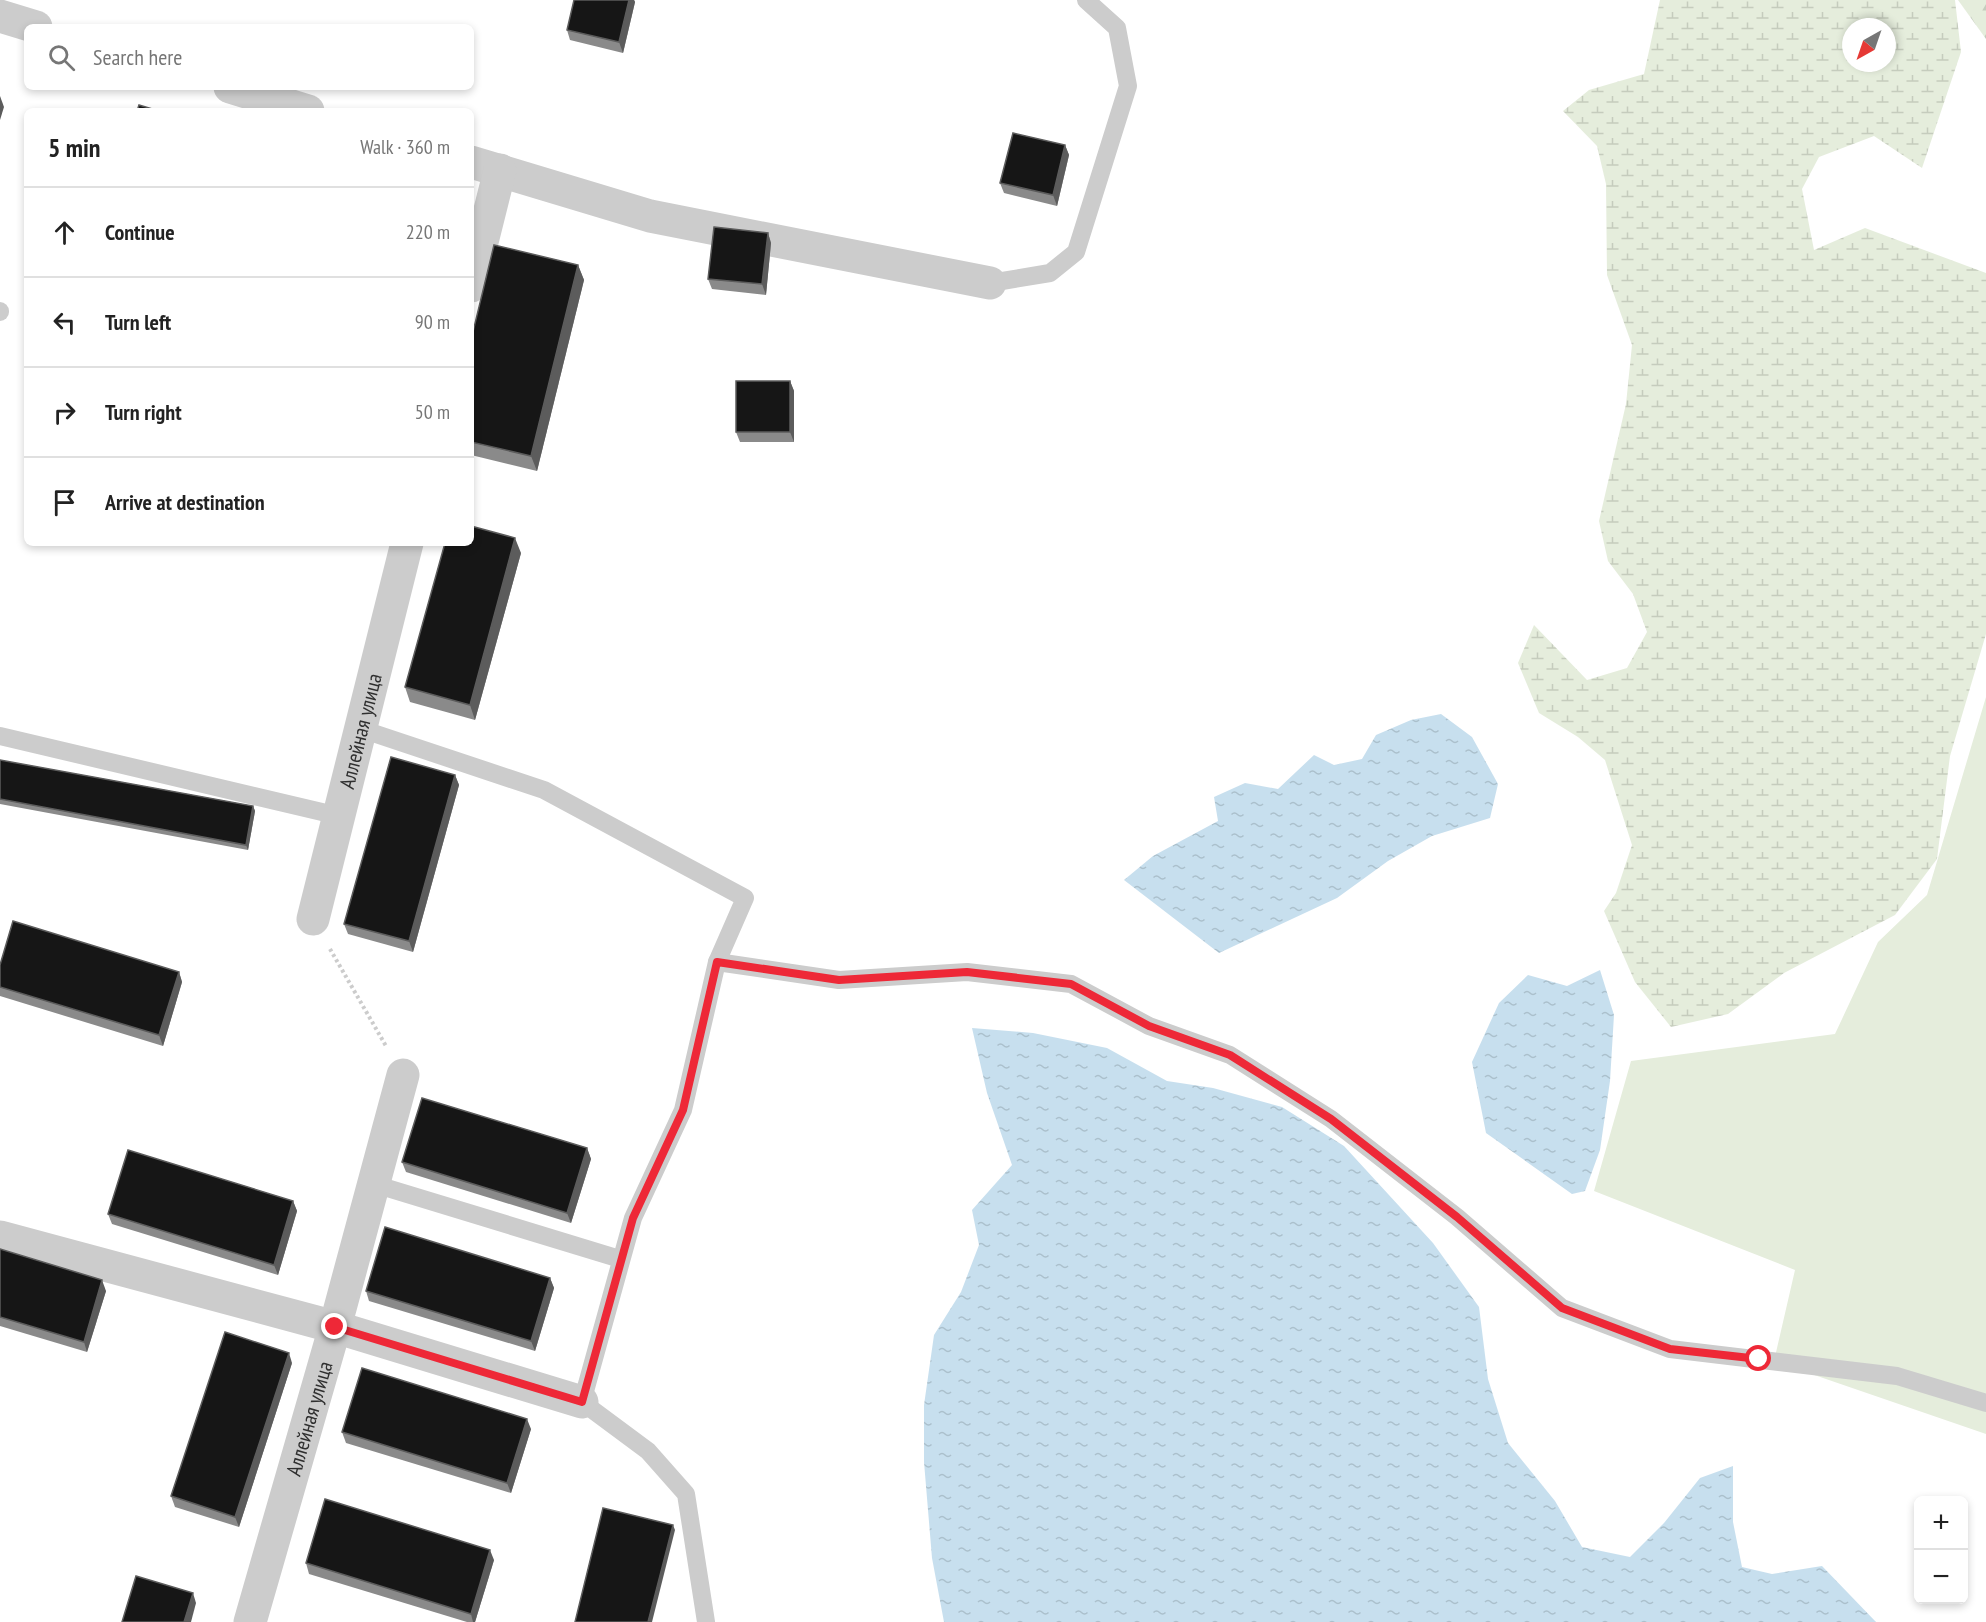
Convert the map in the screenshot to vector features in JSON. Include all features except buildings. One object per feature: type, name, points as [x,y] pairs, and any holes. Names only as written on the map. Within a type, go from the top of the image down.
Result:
[{"type":"street","points":[[0,16],[26,24]]},
{"type":"street","points":[[240,90],[298,108]]},
{"type":"street","points":[[474,260],[485,166],[650,216],[990,283]]},
{"type":"street","name":"Аллейная улица","points":[[313,919],[406,546]]},
{"type":"street","name":"Аллейная улица","points":[[250,1622],[335,1327],[403,1076]]},
{"type":"street","points":[[0,1237],[335,1327],[582,1402]]},
{"type":"lane","points":[[990,283],[1050,273],[1076,252],[1128,86],[1117,28],[1086,0]]},
{"type":"lane","points":[[361,729],[544,790],[745,898],[717,962],[683,1110],[633,1218],[582,1402],[648,1451],[686,1494],[706,1622]]},
{"type":"lane","points":[[0,736],[339,816]]},
{"type":"lane","points":[[717,962],[839,980],[967,972],[1071,984],[1149,1026],[1230,1055],[1331,1119],[1457,1217],[1562,1308],[1670,1349],[1897,1376],[1986,1403]]},
{"type":"lane","points":[[374,1184],[620,1259]]},
{"type":"path","points":[[313,919],[403,1076]]},
{"type":"green space","points":[[1660,0],[1955,0],[1961,52],[1922,168],[1874,136],[1819,157],[1802,189],[1814,250],[1865,228],[1986,273],[1986,634],[1950,756],[1937,859],[1895,915],[1784,973],[1728,1014],[1671,1027],[1635,982],[1604,911],[1616,893],[1632,845],[1605,760],[1578,737],[1539,713],[1518,663],[1534,625],[1587,680],[1627,668],[1647,632],[1633,594],[1608,561],[1599,521],[1626,404],[1632,345],[1607,275],[1606,184],[1597,146],[1563,111],[1589,90],[1644,74]]},
{"type":"green space","points":[[1958,0],[1986,0],[1986,39]]},
{"type":"green space","points":[[1986,697],[1986,1434],[1774,1361],[1795,1270],[1594,1191],[1631,1061],[1835,1034],[1878,942],[1927,895]]},
{"type":"water","points":[[1441,714],[1472,737],[1498,784],[1490,818],[1432,836],[1388,861],[1337,898],[1219,953],[1124,880],[1153,856],[1218,821],[1214,797],[1245,783],[1278,789],[1314,755],[1334,765],[1362,759],[1376,735],[1411,720]]},
{"type":"water","points":[[1600,970],[1614,1015],[1610,1081],[1600,1150],[1585,1191],[1572,1194],[1486,1133],[1472,1062],[1499,1003],[1528,975],[1567,986]]},
{"type":"water","points":[[972,1028],[1033,1033],[1107,1048],[1167,1081],[1213,1088],[1282,1107],[1344,1146],[1433,1243],[1479,1307],[1488,1379],[1508,1443],[1555,1501],[1582,1547],[1630,1557],[1664,1523],[1700,1478],[1733,1466],[1733,1522],[1742,1567],[1772,1574],[1822,1566],[1876,1622],[944,1622],[932,1558],[924,1462],[924,1405],[934,1335],[961,1292],[979,1245],[972,1210],[1012,1165],[987,1093]]},
{"type":"route","points":[[335,1327],[582,1402],[633,1218],[683,1110],[717,962],[839,980],[967,972],[1071,984],[1149,1026],[1230,1055],[1331,1119],[1457,1217],[1562,1308],[1670,1349],[1759,1359]]}]
